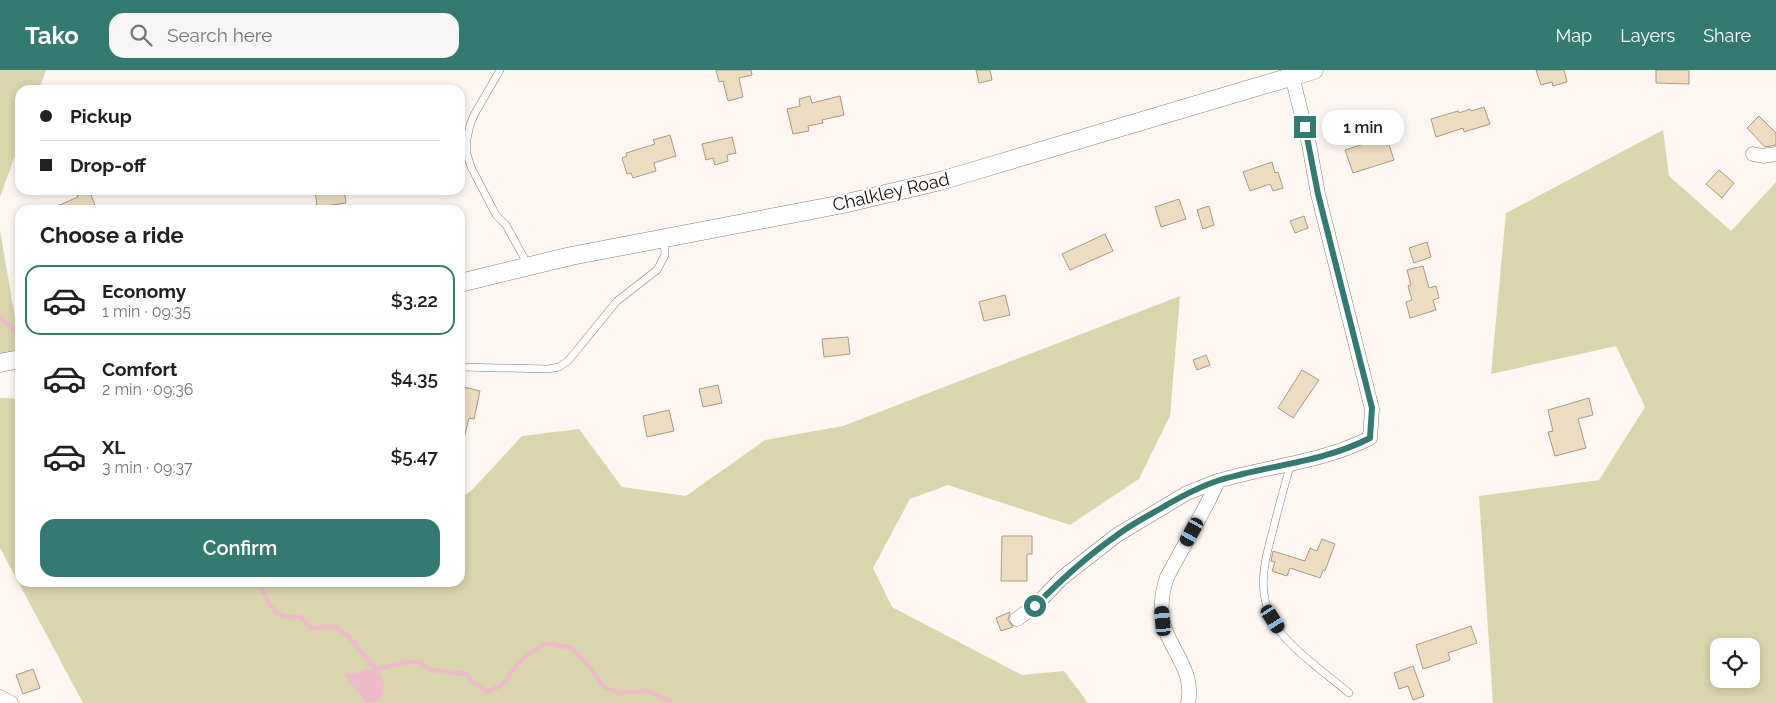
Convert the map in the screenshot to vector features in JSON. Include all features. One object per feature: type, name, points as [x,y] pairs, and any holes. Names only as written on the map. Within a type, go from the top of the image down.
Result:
[{"type":"street","name":"Chalkley Road","points":[[465,282],[570,256],[843,204],[940,181],[1314,70]]},
{"type":"street","points":[[1017,619],[1035,606],[1062,578],[1116,535],[1187,494],[1218,481],[1329,454],[1355,446],[1370,438],[1372,408],[1318,194],[1309,144],[1292,76]]},
{"type":"street","points":[[1753,154],[1763,156],[1776,154]]},
{"type":"street","points":[[0,363],[15,359]]},
{"type":"street","points":[[1188,703],[1189,684],[1186,671],[1166,633],[1163,621],[1161,605],[1163,589],[1167,577],[1218,481]]},
{"type":"street","points":[[0,697],[11,703]]},
{"type":"lane","points":[[500,70],[474,114],[467,139],[468,154],[471,168],[496,215],[506,225],[528,266]]},
{"type":"lane","points":[[465,367],[548,369],[568,361],[617,301],[657,270],[665,255],[664,239]]},
{"type":"lane","points":[[1291,463],[1264,563],[1265,601],[1273,619],[1288,641],[1349,693]]},
{"type":"shaded area","points":[[0,70],[46,70],[41,85],[15,85],[15,156],[0,197]]},
{"type":"shaded area","points":[[1663,130],[1669,176],[1731,231],[1776,182],[1776,703],[1493,703],[1479,496],[1599,480],[1645,407],[1616,346],[1491,374],[1506,213]]},
{"type":"shaded area","points":[[0,230],[15,318],[15,353],[0,357]]},
{"type":"shaded area","points":[[1180,296],[1170,416],[1139,479],[1070,525],[948,485],[910,499],[873,568],[892,607],[1022,675],[1064,671],[1088,703],[83,703],[21,587],[465,587],[465,495],[472,490],[522,436],[579,429],[622,487],[686,496],[765,440],[843,426]]},
{"type":"shaded area","points":[[0,398],[15,399],[15,576],[0,548]]},
{"type":"shaded area","points":[[366,669],[377,669],[382,678],[384,689],[379,701],[366,703],[350,681],[343,675],[347,673],[355,674]]},
{"type":"building","points":[[716,70],[751,70],[752,75],[739,78],[743,97],[728,101],[723,81],[719,82]]},
{"type":"building","points":[[976,70],[990,70],[992,80],[979,83]]},
{"type":"building","points":[[1536,70],[1564,70],[1567,82],[1553,86],[1552,82],[1541,85]]},
{"type":"building","points":[[1656,70],[1689,70],[1689,84],[1656,83]]},
{"type":"building","points":[[810,96],[812,103],[840,96],[844,115],[822,120],[823,123],[808,126],[809,131],[793,134],[787,109],[800,106],[799,99]]},
{"type":"building","points":[[1484,107],[1490,124],[1464,132],[1463,128],[1436,137],[1431,119],[1458,111],[1459,113]]},
{"type":"building","points":[[1759,116],[1776,133],[1776,145],[1765,147],[1747,128]]},
{"type":"building","points":[[1385,132],[1394,160],[1353,173],[1345,150],[1367,143],[1365,138]]},
{"type":"building","points":[[670,135],[676,156],[654,163],[656,171],[633,178],[631,173],[627,174],[622,158],[627,156],[626,153],[655,144],[653,140]]},
{"type":"building","points":[[732,137],[736,153],[727,155],[728,161],[715,165],[713,158],[706,160],[702,144]]},
{"type":"building","points":[[1272,162],[1275,173],[1278,172],[1283,188],[1273,191],[1270,184],[1250,191],[1243,172]]},
{"type":"building","points":[[1719,170],[1734,183],[1722,198],[1706,184]]},
{"type":"building","points":[[77,195],[91,195],[95,205],[60,205],[78,197]]},
{"type":"building","points":[[316,195],[345,195],[346,203],[317,205]]},
{"type":"building","points":[[1179,199],[1186,219],[1161,227],[1155,207]]},
{"type":"building","points":[[1209,206],[1214,225],[1203,229],[1197,210]]},
{"type":"building","points":[[1304,216],[1308,228],[1295,233],[1290,221]]},
{"type":"building","points":[[1105,234],[1113,251],[1070,270],[1062,254]]},
{"type":"building","points":[[1427,242],[1431,257],[1414,263],[1409,248]]},
{"type":"building","points":[[1423,266],[1429,288],[1436,286],[1439,298],[1433,300],[1436,310],[1410,318],[1406,302],[1412,300],[1408,286],[1411,285],[1407,270]]},
{"type":"building","points":[[1005,295],[1010,315],[984,321],[979,302]]},
{"type":"building","points":[[848,337],[850,354],[824,357],[822,339]]},
{"type":"building","points":[[1206,355],[1210,365],[1197,370],[1193,360]]},
{"type":"building","points":[[1302,370],[1319,380],[1293,418],[1278,408]]},
{"type":"building","points":[[718,385],[722,403],[703,407],[699,389]]},
{"type":"building","points":[[465,387],[480,391],[474,419],[469,418],[465,434]]},
{"type":"building","points":[[1589,398],[1593,415],[1578,419],[1586,448],[1555,456],[1548,432],[1553,431],[1548,410]]},
{"type":"building","points":[[669,410],[674,431],[647,437],[643,416]]},
{"type":"building","points":[[1002,536],[1032,536],[1032,554],[1027,554],[1027,581],[1001,581]]},
{"type":"building","points":[[1322,539],[1335,544],[1325,571],[1323,570],[1320,578],[1290,568],[1287,576],[1272,571],[1275,562],[1271,561],[1273,551],[1305,561],[1310,548],[1317,551]]},
{"type":"building","points":[[1010,612],[1008,620],[1013,627],[1001,631],[996,618]]},
{"type":"building","points":[[1471,626],[1477,643],[1448,653],[1450,660],[1423,669],[1416,645]]},
{"type":"building","points":[[1413,666],[1424,696],[1413,700],[1408,686],[1399,689],[1394,673]]},
{"type":"building","points":[[33,669],[40,688],[23,694],[16,675]]},
{"type":"waterway","points":[[0,318],[15,330]]},
{"type":"waterway","points":[[261,587],[276,612],[287,617],[301,618],[314,628],[337,628],[354,642],[377,669],[408,662],[420,662],[431,670],[466,674],[475,684],[487,692],[502,685],[521,660],[545,643],[572,648],[588,665],[604,687],[619,693],[647,691],[671,703]]},
{"type":"route","points":[[1035,606],[1062,578],[1116,535],[1187,494],[1208,484],[1329,454],[1355,446],[1370,438],[1372,408],[1318,194],[1305,127]]}]
